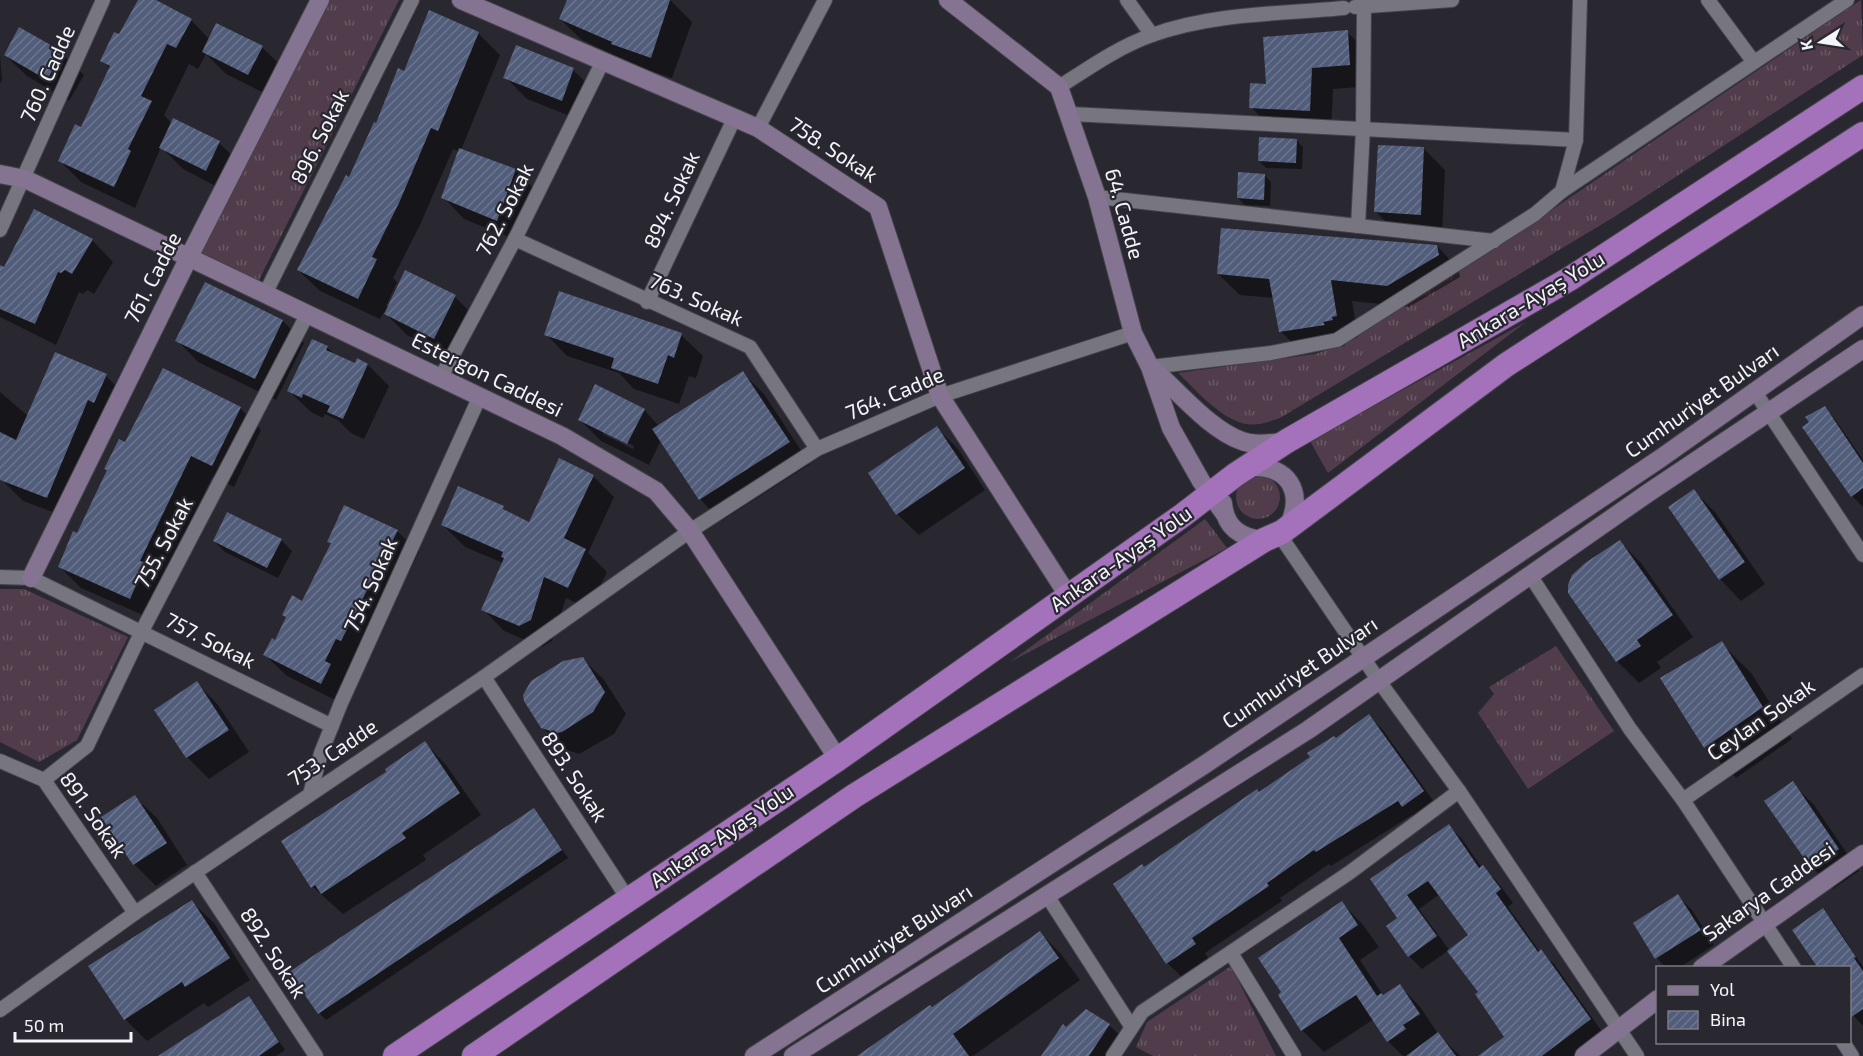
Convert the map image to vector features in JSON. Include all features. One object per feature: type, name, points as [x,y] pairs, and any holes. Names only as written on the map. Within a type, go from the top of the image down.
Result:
[{"type":"highway","name":"Ankara-Ayaş Yolu","points":[[394,1056],[838,759],[1212,496],[1230,481],[1258,465],[1287,441],[1571,278],[1863,87]]},
{"type":"highway","name":"Ankara-Ayaş Yolu","points":[[474,1056],[854,796],[1277,533],[1506,365],[1863,134]]},
{"type":"main road","name":"761. Cadde","points":[[31,578],[189,257],[320,0]]},
{"type":"main road","name":"758. Sokak","points":[[461,0],[758,128],[878,207],[940,396],[1069,597]]},
{"type":"main road","name":"64. Cadde","points":[[948,0],[1059,87],[1071,114],[1097,198],[1133,333],[1150,367],[1171,428],[1212,496]]},
{"type":"main road","name":"Estergon Caddesi","points":[[0,174],[25,179],[266,292],[562,436],[656,490],[690,531],[838,759]]},
{"type":"main road","name":"Cumhuriyet Bulvarı","points":[[766,1053],[1365,657],[1755,392],[1863,315]]},
{"type":"main road","name":"Cumhuriyet Bulvarı","points":[[793,1056],[1308,730],[1530,575],[1863,350]]},
{"type":"main road","points":[[1150,367],[1212,423],[1241,441],[1258,465],[1281,474],[1293,488],[1296,500],[1295,513],[1277,533],[1240,534],[1231,526],[1212,496]]},
{"type":"main road","points":[[1241,441],[1261,444],[1287,441]]},
{"type":"main road","name":"Sakarya Caddesi","points":[[1705,966],[1863,854]]},
{"type":"main road","points":[[1584,1056],[1656,1000]]},
{"type":"street","name":"760. Cadde","points":[[0,230],[25,179],[103,0]]},
{"type":"street","name":"896. Sokak","points":[[266,292],[412,0]]},
{"type":"street","points":[[758,128],[825,0]]},
{"type":"street","points":[[1126,0],[1152,35]]},
{"type":"street","points":[[1059,87],[1106,56],[1152,35],[1198,23],[1341,4],[1364,7],[1452,0]]},
{"type":"street","points":[[1562,191],[1576,140],[1580,0]]},
{"type":"street","points":[[1708,0],[1753,61]]},
{"type":"street","points":[[1150,367],[1271,353],[1337,340],[1535,214],[1562,191],[1847,0]]},
{"type":"street","points":[[1358,226],[1363,129],[1364,7]]},
{"type":"street","name":"762. Sokak","points":[[441,377],[515,239],[603,61]]},
{"type":"street","points":[[1071,114],[1576,140]]},
{"type":"street","name":"894. Sokak","points":[[647,302],[735,117]]},
{"type":"street","points":[[1097,198],[1494,241]]},
{"type":"street","name":"763. Sokak","points":[[515,239],[647,302],[750,347],[817,450]]},
{"type":"street","name":"755. Sokak","points":[[44,780],[87,746],[142,631],[308,313]]},
{"type":"street","name":"764. Cadde","points":[[690,531],[817,450],[940,396],[1133,333]]},
{"type":"street","points":[[1755,392],[1863,555]]},
{"type":"street","name":"754. Sokak","points":[[310,794],[321,753],[332,726],[480,396]]},
{"type":"street","name":"753. Cadde","points":[[0,1010],[135,913],[484,677],[690,531]]},
{"type":"street","points":[[1277,533],[1365,657],[1379,681],[1459,790],[1617,1029],[1638,1056]]},
{"type":"street","points":[[1530,575],[1630,729],[1683,800],[1793,966]]},
{"type":"street","name":"757. Sokak","points":[[0,578],[31,578],[332,726]]},
{"type":"street","name":"Ceylan Sokak","points":[[1683,800],[1863,675]]},
{"type":"street","name":"893. Sokak","points":[[484,677],[628,899]]},
{"type":"street","name":"891. Sokak","points":[[0,760],[44,780],[135,913]]},
{"type":"street","points":[[1115,1055],[1131,1026],[1142,1012],[1349,873],[1459,790]]},
{"type":"street","name":"892. Sokak","points":[[195,872],[316,1056]]},
{"type":"street","points":[[1046,894],[1131,1026]]},
{"type":"street","points":[[1231,953],[1294,1056]]},
{"type":"green space","points":[[328,0],[399,0],[258,282],[200,255]]},
{"type":"green space","points":[[1861,0],[1863,55],[1614,217],[1280,418],[1261,424],[1233,420],[1208,402],[1178,373],[1315,354],[1344,344],[1506,241]]},
{"type":"green space","points":[[1526,322],[1328,473],[1310,441]]},
{"type":"green space","points":[[1258,475],[1273,482],[1280,497],[1273,512],[1258,519],[1243,512],[1236,497],[1243,482]]},
{"type":"green space","points":[[1205,519],[1227,548],[1010,662]]},
{"type":"green space","points":[[0,589],[24,589],[128,637],[77,740],[39,762],[0,742]]},
{"type":"green space","points":[[1556,646],[1614,731],[1528,789],[1478,713],[1494,694],[1489,687]]},
{"type":"green space","points":[[1231,966],[1276,1056],[1153,1056],[1136,1047],[1147,1022]]},
{"type":"building","points":[[138,0],[156,0],[192,19],[176,48],[167,44],[141,96],[152,101],[128,149],[131,151],[114,187],[58,161],[75,124],[81,127],[110,66],[100,61],[114,32],[119,34]]},
{"type":"building","points":[[567,0],[670,0],[651,58],[611,44],[612,42],[559,19]]},
{"type":"building","points":[[429,10],[479,32],[438,131],[431,128],[399,203],[372,257],[377,259],[358,299],[297,270],[346,175],[349,177],[374,122],[376,123],[398,68],[404,71]]},
{"type":"building","points":[[216,23],[263,46],[248,75],[202,52]]},
{"type":"building","points":[[19,27],[63,52],[47,80],[4,55]]},
{"type":"building","points":[[1348,30],[1350,65],[1312,68],[1310,111],[1249,108],[1250,83],[1266,84],[1263,37]]},
{"type":"building","points":[[516,45],[574,68],[562,101],[503,78]]},
{"type":"building","points":[[173,118],[220,141],[206,171],[159,148]]},
{"type":"building","points":[[1259,137],[1297,139],[1296,163],[1258,161]]},
{"type":"building","points":[[1378,145],[1424,147],[1421,215],[1374,212]]},
{"type":"building","points":[[459,148],[516,169],[497,221],[441,198]]},
{"type":"building","points":[[1238,172],[1265,174],[1264,200],[1237,198]]},
{"type":"building","points":[[34,209],[93,239],[72,274],[65,270],[58,272],[35,324],[0,309],[0,265],[4,267]]},
{"type":"building","points":[[1221,228],[1437,245],[1439,255],[1387,286],[1331,280],[1337,316],[1332,317],[1333,320],[1323,322],[1325,325],[1279,332],[1269,279],[1217,274]]},
{"type":"building","points":[[405,270],[456,295],[434,339],[384,314]]},
{"type":"building","points":[[205,282],[283,320],[255,379],[175,341]]},
{"type":"building","points":[[559,291],[682,333],[674,358],[668,355],[658,384],[611,368],[614,358],[544,335]]},
{"type":"building","points":[[312,339],[328,346],[326,350],[355,363],[357,358],[368,364],[343,419],[327,412],[330,406],[303,394],[302,398],[287,391]]},
{"type":"building","points":[[55,352],[107,374],[94,403],[88,400],[47,498],[0,480],[0,432],[16,440]]},
{"type":"building","points":[[163,368],[241,407],[212,466],[191,456],[140,561],[146,563],[130,599],[58,567],[73,531],[77,533],[119,439],[125,442]]},
{"type":"building","points":[[743,371],[790,442],[699,500],[652,429]]},
{"type":"building","points":[[595,384],[645,409],[627,444],[578,420]]},
{"type":"building","points":[[1825,406],[1863,463],[1863,488],[1851,497],[1802,427],[1809,422],[1805,417]]},
{"type":"building","points":[[937,426],[965,468],[896,515],[868,473]]},
{"type":"building","points":[[559,458],[594,475],[564,538],[586,549],[568,588],[544,577],[531,620],[519,626],[481,610],[504,558],[501,557],[503,552],[441,525],[458,486],[504,506],[503,509],[529,522]]},
{"type":"building","points":[[1694,489],[1745,562],[1719,580],[1668,507]]},
{"type":"building","points":[[344,505],[398,530],[341,641],[336,639],[325,661],[331,664],[321,684],[263,655],[272,638],[275,640],[286,617],[282,615],[292,595],[302,601],[331,543],[327,542]]},
{"type":"building","points":[[227,512],[282,539],[267,568],[213,541]]},
{"type":"building","points":[[1620,540],[1673,615],[1637,640],[1641,646],[1616,662],[1568,593],[1568,585],[1572,575],[1585,563]]},
{"type":"building","points":[[1722,641],[1763,707],[1704,748],[1660,678]]},
{"type":"building","points":[[583,657],[605,692],[593,712],[562,732],[557,733],[541,728],[524,701],[523,695],[531,681],[563,661]]},
{"type":"building","points":[[197,681],[229,730],[186,758],[154,710]]},
{"type":"building","points":[[1369,714],[1424,791],[1402,807],[1398,801],[1316,852],[1314,850],[1267,883],[1269,886],[1192,938],[1196,944],[1166,964],[1113,884],[1142,864],[1144,867],[1257,789],[1259,792],[1310,757],[1307,753],[1334,736],[1336,738]]},
{"type":"building","points":[[425,741],[460,793],[402,833],[406,838],[321,894],[315,885],[311,888],[281,841],[386,772],[385,769]]},
{"type":"building","points":[[1793,781],[1839,849],[1811,868],[1764,801]]},
{"type":"building","points":[[135,795],[167,843],[133,865],[101,817]]},
{"type":"building","points":[[534,808],[562,850],[318,1014],[289,972]]},
{"type":"building","points":[[1449,824],[1479,868],[1483,865],[1501,889],[1496,893],[1538,952],[1541,949],[1591,1019],[1542,1056],[1478,1056],[1504,1037],[1475,994],[1478,992],[1447,951],[1468,935],[1428,881],[1407,895],[1437,936],[1408,957],[1386,926],[1397,918],[1370,879]]},
{"type":"building","points":[[1678,894],[1701,930],[1655,959],[1633,923]]},
{"type":"building","points":[[192,900],[230,958],[185,987],[182,982],[124,1020],[88,966]]},
{"type":"building","points":[[1342,901],[1358,925],[1339,938],[1377,996],[1381,993],[1383,995],[1400,984],[1420,1014],[1403,1025],[1406,1029],[1387,1042],[1356,995],[1301,1031],[1278,995],[1281,992],[1258,958]]},
{"type":"building","points":[[1823,908],[1863,971],[1863,1009],[1851,1017],[1851,966],[1817,966],[1792,930]]},
{"type":"building","points":[[1040,931],[1059,958],[953,1034],[969,1056],[857,1056],[930,1005],[932,1007]]},
{"type":"building","points":[[249,996],[279,1042],[259,1056],[158,1056]]},
{"type":"building","points":[[1086,1009],[1110,1024],[1089,1056],[1041,1056],[1063,1024],[1066,1027]]},
{"type":"building","points":[[1438,1032],[1456,1056],[1406,1056]]}]
